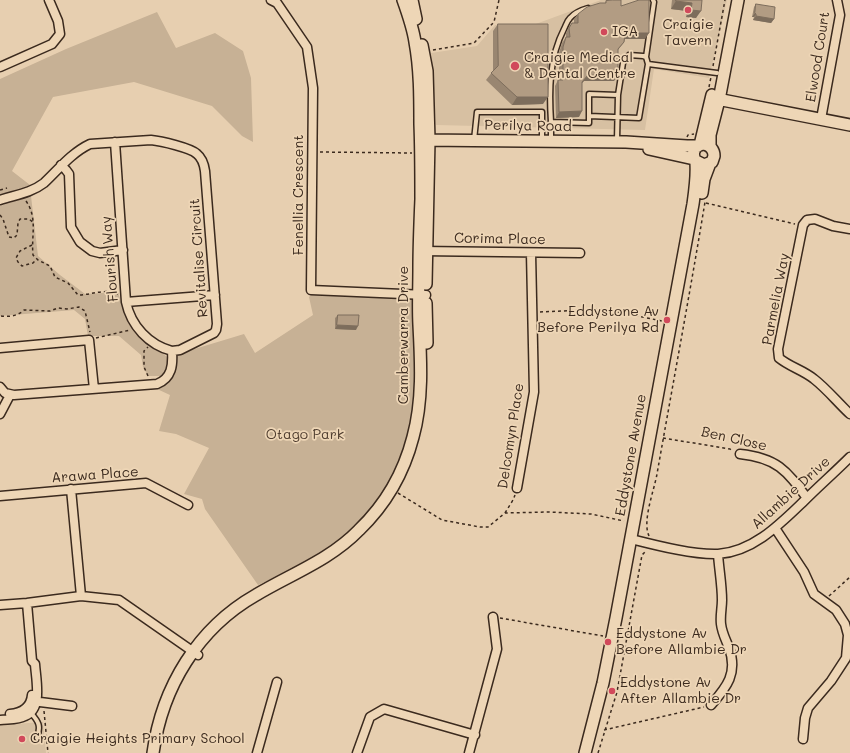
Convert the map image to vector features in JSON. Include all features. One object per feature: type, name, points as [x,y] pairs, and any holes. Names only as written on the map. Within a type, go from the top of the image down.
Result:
[{"type":"street","points":[[0,67],[52,44],[60,34],[58,20],[49,0]]},
{"type":"street","name":"Fenellia Crescent","points":[[271,0],[277,3],[307,48],[312,88],[311,290],[422,295]]},
{"type":"street","name":"Camberwarra Drive","points":[[403,0],[415,39],[425,140]]},
{"type":"street","name":"Camberwarra Drive","points":[[153,753],[156,730],[164,704],[173,685],[220,622],[254,596],[327,556],[344,544],[359,530],[388,496],[409,454],[419,413],[420,394],[421,347],[419,325],[422,295],[423,251],[421,201],[427,71],[412,0]]},
{"type":"street","points":[[715,99],[717,73],[731,0]]},
{"type":"street","points":[[703,146],[713,150],[714,156],[710,163],[701,165],[695,160],[694,152],[703,146],[738,0]]},
{"type":"street","name":"Elwood Court","points":[[821,119],[840,14],[837,0]]},
{"type":"street","points":[[715,99],[850,125]]},
{"type":"street","name":"Revitalise Circuit","points":[[0,200],[31,190],[43,183],[61,165],[90,144],[156,140],[195,152],[200,157],[205,170],[217,324],[214,334],[180,350],[172,351]]},
{"type":"street","name":"Perilya Road","points":[[425,140],[617,142],[703,146]]},
{"type":"street","name":"Flourish Way","points":[[115,142],[126,302],[128,312],[143,335],[158,346],[172,351]]},
{"type":"street","name":"Perilya Road","points":[[636,143],[647,149],[695,160]]},
{"type":"street","name":"Eddystone Avenue","points":[[585,753],[639,541],[642,482],[693,204],[696,181],[695,160]]},
{"type":"street","name":"Eddystone Avenue","points":[[592,753],[611,678],[639,541],[704,179],[710,163]]},
{"type":"street","points":[[61,165],[69,174],[71,227],[80,242],[92,251],[100,253],[123,250]]},
{"type":"street","points":[[803,225],[808,220],[815,219],[833,226],[850,229]]},
{"type":"street","name":"Parmelia Way","points":[[803,225],[778,349],[779,358],[787,365],[802,370],[814,379],[850,414]]},
{"type":"street","name":"Corima Place","points":[[423,251],[580,253]]},
{"type":"street","name":"Delcomyn Place","points":[[517,488],[534,392],[531,253]]},
{"type":"street","points":[[126,302],[215,295]]},
{"type":"street","name":"Camberwarra Drive","points":[[160,753],[168,714],[196,653],[247,608],[261,599],[311,574],[341,554],[366,533],[377,521],[397,492],[419,444],[426,410],[427,328],[422,295]]},
{"type":"street","points":[[0,348],[89,340],[94,389]]},
{"type":"street","points":[[0,386],[5,393],[10,395],[149,385],[164,381],[169,375],[172,367],[172,351]]},
{"type":"street","points":[[0,414],[10,395]]},
{"type":"street","name":"Ben Close","points":[[740,454],[757,456],[784,470],[807,498]]},
{"type":"street","name":"Allambie Drive","points":[[639,541],[688,552],[718,554],[737,550],[758,540],[776,528],[850,457]]},
{"type":"street","name":"Arawa Place","points":[[0,496],[146,484],[188,505]]},
{"type":"street","points":[[71,489],[81,596]]},
{"type":"street","points":[[776,528],[804,572],[814,594],[836,610],[845,624],[848,635],[846,658],[841,668],[808,708],[805,718],[803,739]]},
{"type":"street","points":[[711,705],[725,690],[731,678],[732,667],[731,657],[721,623],[722,600],[718,554]]},
{"type":"street","points":[[0,605],[81,596],[119,600],[196,653]]},
{"type":"street","points":[[0,720],[24,717],[34,710],[37,702],[35,664],[32,661],[27,603]]},
{"type":"street","points":[[469,753],[497,650],[493,617]]},
{"type":"street","points":[[257,753],[277,682]]},
{"type":"street","points":[[0,715],[11,714],[23,710],[37,702],[72,706]]},
{"type":"street","points":[[358,753],[370,717],[384,709],[475,735]]},
{"type":"lane","points":[[589,116],[638,118],[648,64],[646,57],[652,21],[653,0]]},
{"type":"lane","points":[[546,141],[550,122],[549,92],[555,51],[570,18],[577,11],[595,5]]},
{"type":"lane","points":[[617,142],[618,95],[623,63],[629,55],[646,57]]},
{"type":"lane","points":[[648,64],[717,73]]},
{"type":"lane","points":[[550,122],[589,123],[589,94],[618,95]]},
{"type":"lane","points":[[474,140],[477,112],[542,112],[546,141]]},
{"type":"lane","points":[[31,713],[39,723],[40,730],[37,738]]},
{"type":"path","points":[[429,50],[474,43],[494,22],[499,0]]},
{"type":"path","points":[[312,152],[415,153]]},
{"type":"path","points":[[0,190],[7,188]]},
{"type":"path","points":[[598,753],[617,692],[642,555],[647,550],[639,541],[649,536],[646,530],[649,507],[678,363],[684,319],[706,199]]},
{"type":"path","points":[[26,201],[31,207],[34,223],[32,245],[33,255],[50,266],[55,278],[68,283],[78,295],[87,295],[107,291],[119,295]]},
{"type":"path","points":[[705,202],[803,225]]},
{"type":"path","points":[[0,216],[3,219],[9,237],[14,238],[17,235],[18,223],[20,219],[29,219],[34,223]]},
{"type":"path","points":[[32,245],[20,252],[16,258],[22,266],[33,263],[37,259]]},
{"type":"path","points":[[1,316],[8,317],[21,313],[24,310],[50,311],[58,308],[79,308],[85,311],[90,334]]},
{"type":"path","points":[[532,312],[604,309],[665,322]]},
{"type":"path","points":[[92,338],[101,338],[130,330]]},
{"type":"path","points":[[148,376],[144,367],[144,351],[149,347]]},
{"type":"path","name":"Ben Close","points":[[663,438],[730,449],[740,454]]},
{"type":"path","name":"Delcomyn Place","points":[[505,513],[513,500],[517,488]]},
{"type":"path","points":[[397,492],[442,520],[480,527],[488,527],[505,513],[550,512],[591,514],[628,521]]},
{"type":"path","points":[[824,601],[850,577]]},
{"type":"path","points":[[493,617],[606,637]]},
{"type":"path","points":[[37,702],[48,753]]},
{"type":"path","points":[[604,730],[711,705]]},
{"type":"shaded area","points":[[601,0],[727,0],[709,78],[654,69],[645,130],[436,125],[431,53],[477,46],[495,25],[533,25]]},
{"type":"shaded area","name":"Craigie Heights Primary School","points":[[43,722],[46,753],[0,753],[0,725]]},
{"type":"green space","points":[[157,12],[176,48],[215,33],[243,51],[251,78],[253,142],[242,136],[212,106],[134,82],[53,97],[12,171],[30,185],[0,198],[0,79],[66,49]]},
{"type":"green space","points":[[31,196],[38,256],[85,294],[118,292],[125,315],[134,329],[167,357],[168,366],[162,376],[148,376],[143,367],[141,355],[119,336],[88,336],[85,319],[74,310],[0,316],[0,206]]},
{"type":"green space","name":"Otago Park","points":[[313,293],[418,298],[417,400],[409,435],[394,475],[354,532],[327,553],[258,585],[205,509],[202,499],[184,494],[209,448],[176,434],[159,431],[170,395],[157,389],[164,386],[178,354],[244,334],[255,353],[313,315],[309,297]]},
{"type":"building","points":[[613,0],[621,0],[621,6],[639,0],[649,0],[649,33],[625,33],[624,42],[618,49],[618,76],[588,75],[582,82],[582,111],[559,112],[558,80],[563,80],[563,47],[566,37],[570,37],[569,28],[572,23],[578,23],[578,14],[587,7]]},
{"type":"building","points":[[676,0],[702,0],[701,11],[691,10],[692,3]]},
{"type":"building","points":[[756,4],[775,7],[774,19],[756,16]]},
{"type":"building","points":[[498,24],[548,24],[548,97],[517,97],[491,73],[498,66]]},
{"type":"building","points":[[338,315],[359,315],[358,326],[337,325]]},
{"type":"place","name":"Craigie Tavern","points":[[688,10]]},
{"type":"place","name":"IGA","points":[[604,32]]},
{"type":"place","name":"Craigie Medical & Dental Centre","points":[[515,66]]},
{"type":"place","name":"Eddystone Av Before Perilya Rd","points":[[667,320]]},
{"type":"place","name":"Eddystone Av Before Allambie Dr","points":[[608,642]]},
{"type":"place","name":"Eddystone Av After Allambie Dr","points":[[612,691]]},
{"type":"place","name":"Craigie Heights Primary School","points":[[22,739]]}]
